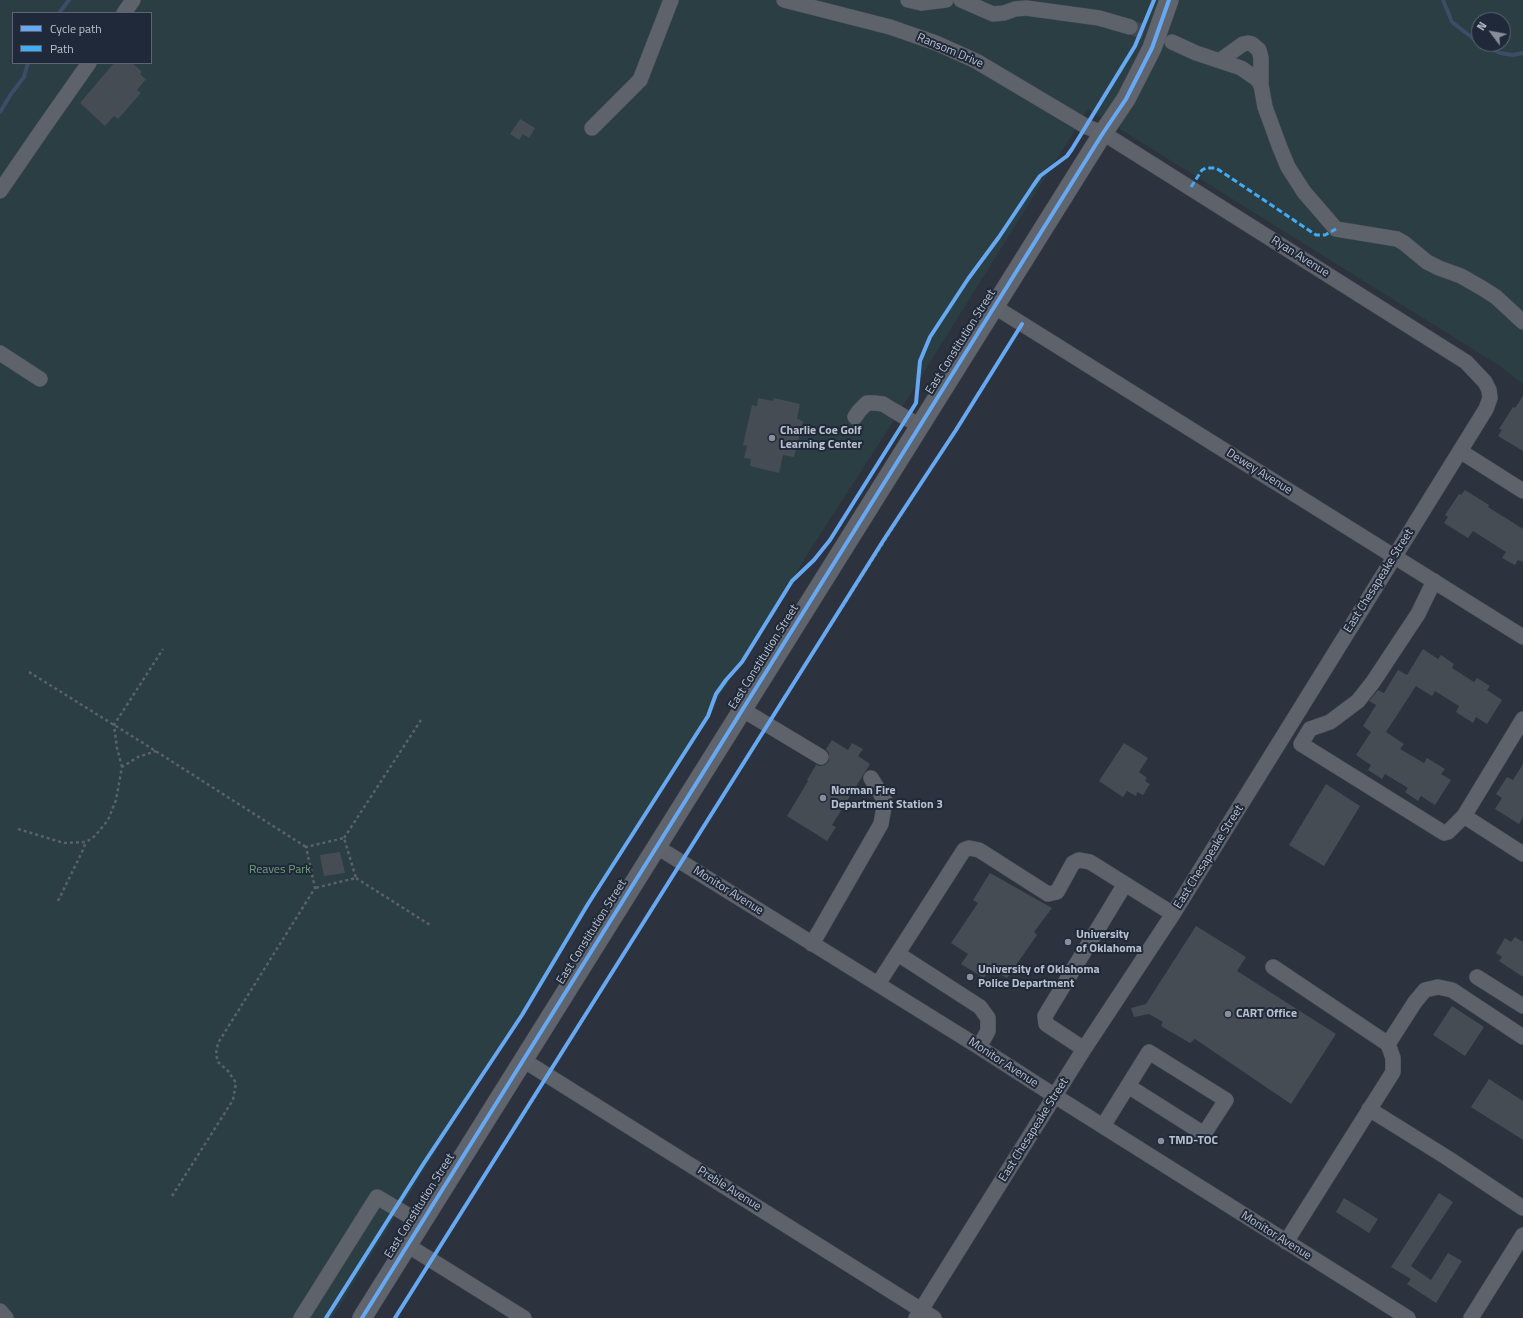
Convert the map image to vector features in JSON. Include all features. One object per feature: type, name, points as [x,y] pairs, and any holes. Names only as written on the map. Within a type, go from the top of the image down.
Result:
[{"type":"main road","name":"East Constitution Street","points":[[362,1318],[1103,133],[1126,99],[1152,48],[1168,0]]},
{"type":"street","points":[[125,12],[133,0]]},
{"type":"street","points":[[592,128],[640,80],[671,0]]},
{"type":"street","name":"Ransom Drive","points":[[784,0],[890,27],[936,43],[976,61],[1087,127],[1103,133]]},
{"type":"street","points":[[908,0],[921,3],[946,0]]},
{"type":"street","points":[[961,0],[993,14],[1004,13],[1020,8],[1099,18],[1130,27]]},
{"type":"street","points":[[1172,42],[1196,53],[1241,68],[1257,79],[1261,85]]},
{"type":"street","points":[[1217,60],[1222,59],[1243,44],[1252,44],[1259,50],[1261,58],[1261,85],[1265,107],[1288,167],[1304,192],[1336,229],[1397,239],[1427,262],[1482,288],[1496,298],[1523,322]]},
{"type":"street","points":[[0,191],[88,64]]},
{"type":"street","name":"Ryan Avenue","points":[[1103,133],[1466,362],[1486,382],[1489,390]]},
{"type":"street","name":"Dewey Avenue","points":[[995,307],[1523,638]]},
{"type":"street","points":[[0,353],[40,379]]},
{"type":"street","name":"East Chesapeake Street","points":[[919,1314],[1084,1049],[1173,914],[1486,409],[1490,398],[1489,390]]},
{"type":"street","points":[[855,418],[859,411],[867,403],[875,403],[883,404],[920,426]]},
{"type":"street","points":[[1460,451],[1523,491]]},
{"type":"street","points":[[1434,581],[1418,614],[1373,682],[1358,701],[1330,722],[1310,729],[1301,744],[1444,833],[1448,832],[1464,816],[1523,719]]},
{"type":"street","points":[[743,710],[821,757]]},
{"type":"street","points":[[1288,727],[1305,738]]},
{"type":"street","points":[[812,944],[881,824],[885,801],[871,778]]},
{"type":"street","points":[[1464,816],[1523,854]]},
{"type":"street","name":"Monitor Avenue","points":[[657,847],[979,1047],[1408,1318]]},
{"type":"street","points":[[878,984],[964,850],[969,848],[979,850],[1048,894],[1057,892],[1073,863],[1079,860],[1090,862],[1173,914]]},
{"type":"street","points":[[1084,1049],[1046,1024],[1045,1016],[1125,884]]},
{"type":"street","points":[[898,954],[980,1007],[988,1018],[988,1031],[979,1047]]},
{"type":"street","points":[[1273,966],[1388,1044],[1393,1058],[1393,1072],[1286,1242]]},
{"type":"street","points":[[1477,977],[1523,1006]]},
{"type":"street","points":[[1388,1044],[1415,1002],[1425,990],[1438,986],[1452,990],[1523,1038]]},
{"type":"street","points":[[1103,1126],[1149,1052],[1226,1100],[1204,1134],[1128,1086]]},
{"type":"street","name":"Preble Avenue","points":[[523,1060],[919,1314],[934,1318]]},
{"type":"street","points":[[1369,1109],[1446,1157],[1523,1208]]},
{"type":"street","points":[[301,1318],[377,1197],[421,1224]]},
{"type":"street","points":[[1471,1318],[1523,1235]]},
{"type":"street","points":[[407,1245],[524,1318]]},
{"type":"street","points":[[0,1311],[6,1318]]},
{"type":"path","points":[[395,1318],[883,541],[956,430],[1022,324]]},
{"type":"path","points":[[18,829],[64,843],[86,842],[95,836],[108,820],[116,800],[122,767],[117,748],[114,725],[163,649]]},
{"type":"path","points":[[29,672],[306,847],[315,888]]},
{"type":"path","points":[[306,847],[344,838],[421,720]]},
{"type":"path","points":[[122,767],[138,756],[156,751]]},
{"type":"path","points":[[344,838],[356,878],[430,925]]},
{"type":"path","points":[[58,901],[86,842]]},
{"type":"path","points":[[172,1196],[233,1100],[236,1083],[228,1071],[218,1062],[216,1054],[218,1043],[315,888],[356,878]]},
{"type":"green space","name":"Reaves Park","points":[[0,0],[1523,0],[1523,384],[1500,366],[1088,109],[889,428],[814,544],[332,1318],[0,1318]]},
{"type":"building","points":[[113,64],[133,64],[142,72],[140,74],[146,79],[137,90],[141,93],[118,119],[114,116],[105,126],[80,103]]},
{"type":"building","points":[[520,119],[535,128],[529,138],[523,134],[519,140],[510,134]]},
{"type":"building","points":[[1523,396],[1523,451],[1498,436],[1502,430],[1499,429],[1513,407],[1515,408]]},
{"type":"building","name":"Charlie Coe Golf Learning Center","points":[[758,398],[773,401],[774,398],[800,404],[797,419],[803,421],[794,457],[783,455],[779,473],[750,466],[751,459],[744,458],[747,446],[743,445],[752,405],[757,406]]},
{"type":"building","points":[[1465,490],[1489,505],[1488,507],[1523,529],[1523,562],[1518,560],[1515,565],[1502,558],[1506,552],[1473,531],[1468,538],[1444,523],[1448,517],[1445,515],[1459,494],[1461,495]]},
{"type":"building","points":[[1423,649],[1438,659],[1441,655],[1454,664],[1452,668],[1474,682],[1477,678],[1490,686],[1487,690],[1502,700],[1487,724],[1476,717],[1473,723],[1456,712],[1459,706],[1435,691],[1432,696],[1416,686],[1386,732],[1404,744],[1400,749],[1424,763],[1427,758],[1445,769],[1441,774],[1451,780],[1435,805],[1421,796],[1418,801],[1405,792],[1408,788],[1385,774],[1382,779],[1368,770],[1371,765],[1356,755],[1371,732],[1363,726],[1376,705],[1369,701],[1378,690],[1384,693],[1398,670],[1407,675]]},
{"type":"building","name":"Norman Fire Department Station 3","points":[[832,740],[848,750],[852,743],[863,749],[858,756],[870,764],[832,825],[836,827],[827,841],[787,816],[816,765],[825,765],[829,761],[829,753],[826,749]]},
{"type":"building","points":[[1124,743],[1148,758],[1139,772],[1147,778],[1145,781],[1150,784],[1143,795],[1137,792],[1136,796],[1127,791],[1123,797],[1099,781]]},
{"type":"building","points":[[1523,764],[1523,817],[1519,824],[1495,809],[1502,798],[1496,794],[1507,777],[1513,780]]},
{"type":"building","points":[[1326,784],[1360,806],[1324,866],[1289,845]]},
{"type":"building","points":[[340,852],[345,873],[324,876],[320,855]]},
{"type":"building","name":"University of Oklahoma Police Department","points":[[990,873],[1052,908],[1034,932],[1037,935],[1007,978],[990,969],[984,978],[961,964],[968,954],[951,943],[978,903],[973,900]]},
{"type":"building","name":"CART Office","points":[[1196,926],[1246,957],[1237,971],[1336,1034],[1291,1104],[1195,1039],[1190,1043],[1161,1026],[1163,1022],[1149,1014],[1134,1017],[1131,1008],[1146,1004]]},
{"type":"building","points":[[1515,937],[1523,942],[1523,977],[1499,961],[1502,957],[1496,953],[1505,938],[1511,942]]},
{"type":"building","points":[[1452,1006],[1484,1027],[1465,1056],[1433,1035]]},
{"type":"building","points":[[1489,1079],[1523,1101],[1523,1140],[1471,1107]]},
{"type":"building","points":[[1439,1193],[1453,1202],[1411,1266],[1431,1280],[1448,1253],[1462,1261],[1436,1303],[1407,1284],[1411,1279],[1391,1267]]},
{"type":"building","points":[[1344,1198],[1378,1219],[1369,1233],[1336,1212]]},
{"type":"waterway","points":[[60,12],[69,0]]},
{"type":"waterway","points":[[1443,0],[1452,22],[1471,37]]},
{"type":"waterway","points":[[1498,52],[1513,55],[1523,53]]},
{"type":"waterway","points":[[0,112],[24,77],[28,64]]},
{"type":"tunnel","points":[[1130,27],[1166,40]]},
{"type":"marked path","points":[[1191,187],[1202,170],[1206,168],[1216,168],[1316,235],[1325,235],[1336,229]]},
{"type":"cycle path","points":[[326,1318],[424,1163],[522,1015],[588,904],[708,716],[716,694],[742,662],[792,581],[814,560],[830,540],[916,403],[920,361],[930,337],[968,279],[999,237],[1040,176],[1067,156],[1072,149],[1135,46],[1154,0]]},
{"type":"cycle path","points":[[362,1318],[1103,133],[1126,99],[1152,48],[1169,0]]},
{"type":"cycle path","points":[[395,1318],[883,541],[956,430],[1022,324]]},
{"type":"place","name":"Charlie Coe Golf Learning Center","points":[[772,438]]},
{"type":"place","name":"Norman Fire Department Station 3","points":[[823,798]]},
{"type":"place","name":"University of Oklahoma","points":[[1068,942]]},
{"type":"place","name":"University of Oklahoma Police Department","points":[[970,977]]},
{"type":"place","name":"CART Office","points":[[1228,1014]]},
{"type":"place","name":"TMD-TOC","points":[[1161,1141]]}]
